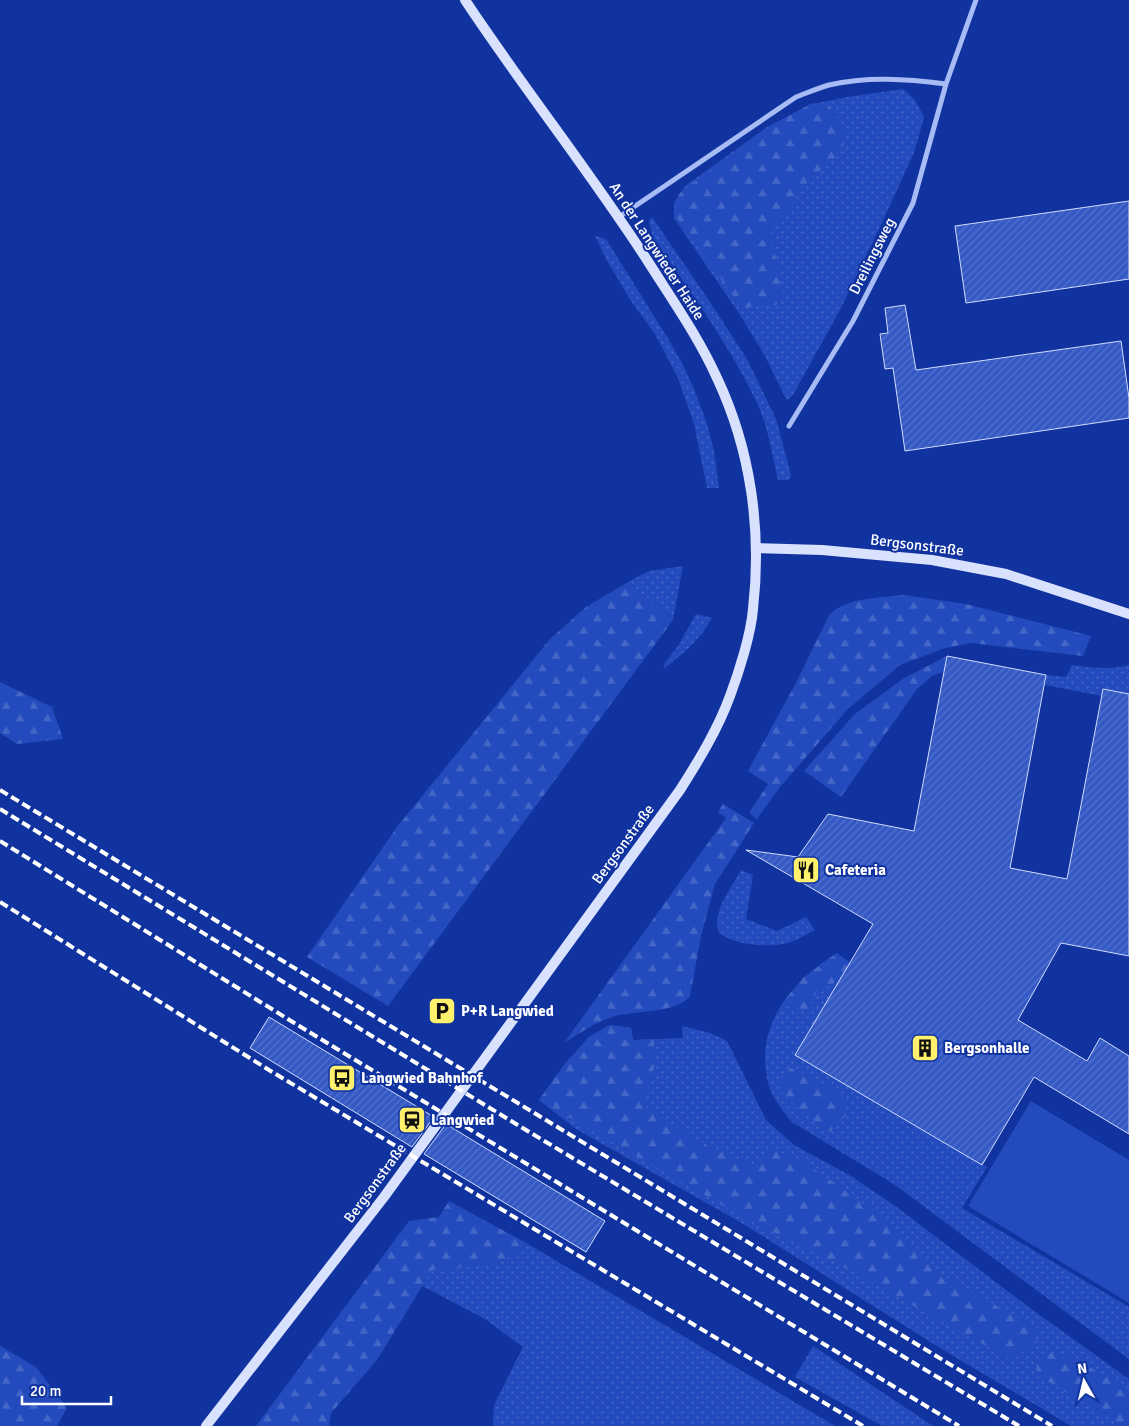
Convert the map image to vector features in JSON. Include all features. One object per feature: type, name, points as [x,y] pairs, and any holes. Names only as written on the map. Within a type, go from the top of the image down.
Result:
[{"type":"street","name":"An der Langwieder Haide","points":[[465,0],[493,42],[619,216],[688,324],[717,378],[732,413],[746,462],[753,496],[756,548]]},
{"type":"street","name":"Dreilingsweg","points":[[789,426],[853,321],[913,203],[946,84],[976,0]]},
{"type":"street","points":[[619,216],[796,97],[829,85],[864,81],[901,79],[946,84]]},
{"type":"street","name":"Bergsonstraße","points":[[206,1426],[384,1197],[675,798],[699,761],[730,697],[740,666],[753,610],[756,548],[822,550],[932,560],[1006,574],[1129,614]]},
{"type":"green space","points":[[903,89],[915,100],[924,117],[914,153],[841,308],[793,395],[788,400],[765,356],[740,315],[674,218],[674,203],[685,186],[767,127],[813,104]]},
{"type":"green space","points":[[812,103],[830,106],[844,128],[843,150],[808,181],[771,235],[783,292],[776,305],[742,308],[677,218],[675,202],[680,193],[770,126]]},
{"type":"green space","points":[[652,217],[747,359],[776,419],[790,471],[791,477],[788,480],[778,480],[767,431],[757,403],[721,338],[653,237],[649,222]]},
{"type":"green space","points":[[595,236],[606,239],[682,363],[707,424],[714,451],[719,488],[707,488],[694,424],[678,378],[655,334],[631,301],[606,259]]},
{"type":"green space","points":[[683,566],[673,620],[628,582],[649,571]]},
{"type":"green space","points":[[628,582],[673,620],[388,1006],[307,957],[397,827],[550,639],[586,607]]},
{"type":"green space","points":[[904,595],[966,604],[1091,636],[1083,656],[971,643],[945,648],[900,665],[848,709],[780,787],[757,819],[749,813],[768,784],[748,771],[798,679],[829,615],[836,609],[864,599]]},
{"type":"green space","points":[[696,614],[712,618],[690,646],[663,669],[665,663],[678,646]]},
{"type":"green space","points":[[947,656],[945,671],[932,676],[917,689],[841,797],[804,771],[855,714],[904,678]]},
{"type":"green space","points":[[1072,665],[1115,668],[1129,665],[1129,694],[1103,689],[1102,696],[1045,685],[1046,675],[1066,677]]},
{"type":"green space","points":[[0,682],[52,707],[63,739],[17,744],[0,733]]},
{"type":"green space","points":[[723,804],[754,823],[715,884],[701,936],[690,996],[684,1002],[665,1009],[606,1019],[587,1028],[564,1043],[726,818],[718,812]]},
{"type":"green space","points":[[741,870],[753,875],[746,919],[777,931],[806,917],[815,930],[791,942],[774,945],[743,943],[719,933],[717,925],[720,908]]},
{"type":"green space","points":[[837,953],[850,963],[796,1055],[987,1167],[962,1208],[1129,1307],[1129,1359],[895,1185],[792,1122],[781,1109],[768,1083],[765,1062],[766,1043],[772,1024],[791,992],[820,965]]},
{"type":"green space","points":[[837,953],[850,963],[840,980],[817,990],[810,1010],[793,1008],[788,996],[804,977]]},
{"type":"green space","points":[[610,1025],[631,1028],[633,1040],[683,1038],[682,1026],[710,1033],[727,1041],[766,1120],[794,1145],[851,1176],[898,1208],[1030,1308],[1129,1379],[1129,1426],[1071,1426],[940,1348],[740,1222],[576,1129],[539,1100],[564,1065],[589,1037]]},
{"type":"green space","points":[[610,1025],[631,1028],[633,1040],[654,1039],[655,1065],[643,1105],[716,1151],[758,1167],[772,1149],[803,1161],[878,1214],[943,1276],[1029,1324],[1038,1341],[1012,1360],[836,1263],[741,1216],[539,1100],[564,1065],[589,1037]]},
{"type":"green space","points":[[790,1068],[809,1075],[843,1096],[847,1114],[830,1132],[804,1114],[780,1090],[783,1078]]},
{"type":"green space","points":[[1031,1101],[1129,1160],[1129,1303],[968,1206]]},
{"type":"green space","points":[[449,1201],[528,1244],[498,1263],[432,1270],[377,1360],[331,1413],[329,1426],[256,1426],[409,1221],[439,1217]]},
{"type":"green space","points":[[528,1244],[835,1426],[493,1426],[494,1405],[523,1347],[485,1319],[422,1286],[432,1269],[498,1263]]},
{"type":"green space","points":[[0,1346],[36,1367],[67,1408],[57,1426],[0,1426]]},
{"type":"green space","points":[[813,1346],[933,1426],[882,1426],[795,1377]]},
{"type":"green space","points":[[1042,1353],[1066,1354],[1129,1389],[1129,1426],[1123,1426],[1036,1374],[1038,1358]]},
{"type":"building","points":[[1129,201],[1129,279],[966,303],[955,226]]},
{"type":"building","points":[[905,305],[916,370],[1121,341],[1129,398],[1129,418],[905,451],[893,368],[885,369],[880,334],[888,333],[885,308]]},
{"type":"building","points":[[947,656],[1046,675],[1010,868],[1067,879],[1103,689],[1129,694],[1129,956],[1061,943],[1018,1020],[1087,1061],[1100,1038],[1129,1056],[1129,1134],[1034,1077],[982,1165],[795,1055],[873,924],[746,850],[798,857],[828,814],[914,831]]},
{"type":"building","points":[[269,1017],[434,1117],[412,1147],[250,1048]]},
{"type":"building","points":[[446,1124],[605,1221],[586,1252],[424,1154]]},
{"type":"railway","points":[[0,790],[1052,1426]]},
{"type":"railway","points":[[0,809],[521,1127],[1019,1426]]},
{"type":"railway","points":[[0,841],[296,1024],[959,1426]]},
{"type":"railway","points":[[0,902],[269,1070],[863,1426]]},
{"type":"place","name":"Cafeteria","points":[[806,870]]},
{"type":"place","name":"P+R Langwied","points":[[442,1011]]},
{"type":"place","name":"Bergsonhalle","points":[[925,1048]]},
{"type":"place","name":"Langwied Bahnhof","points":[[342,1078]]},
{"type":"place","name":"Langwied","points":[[412,1120]]}]
